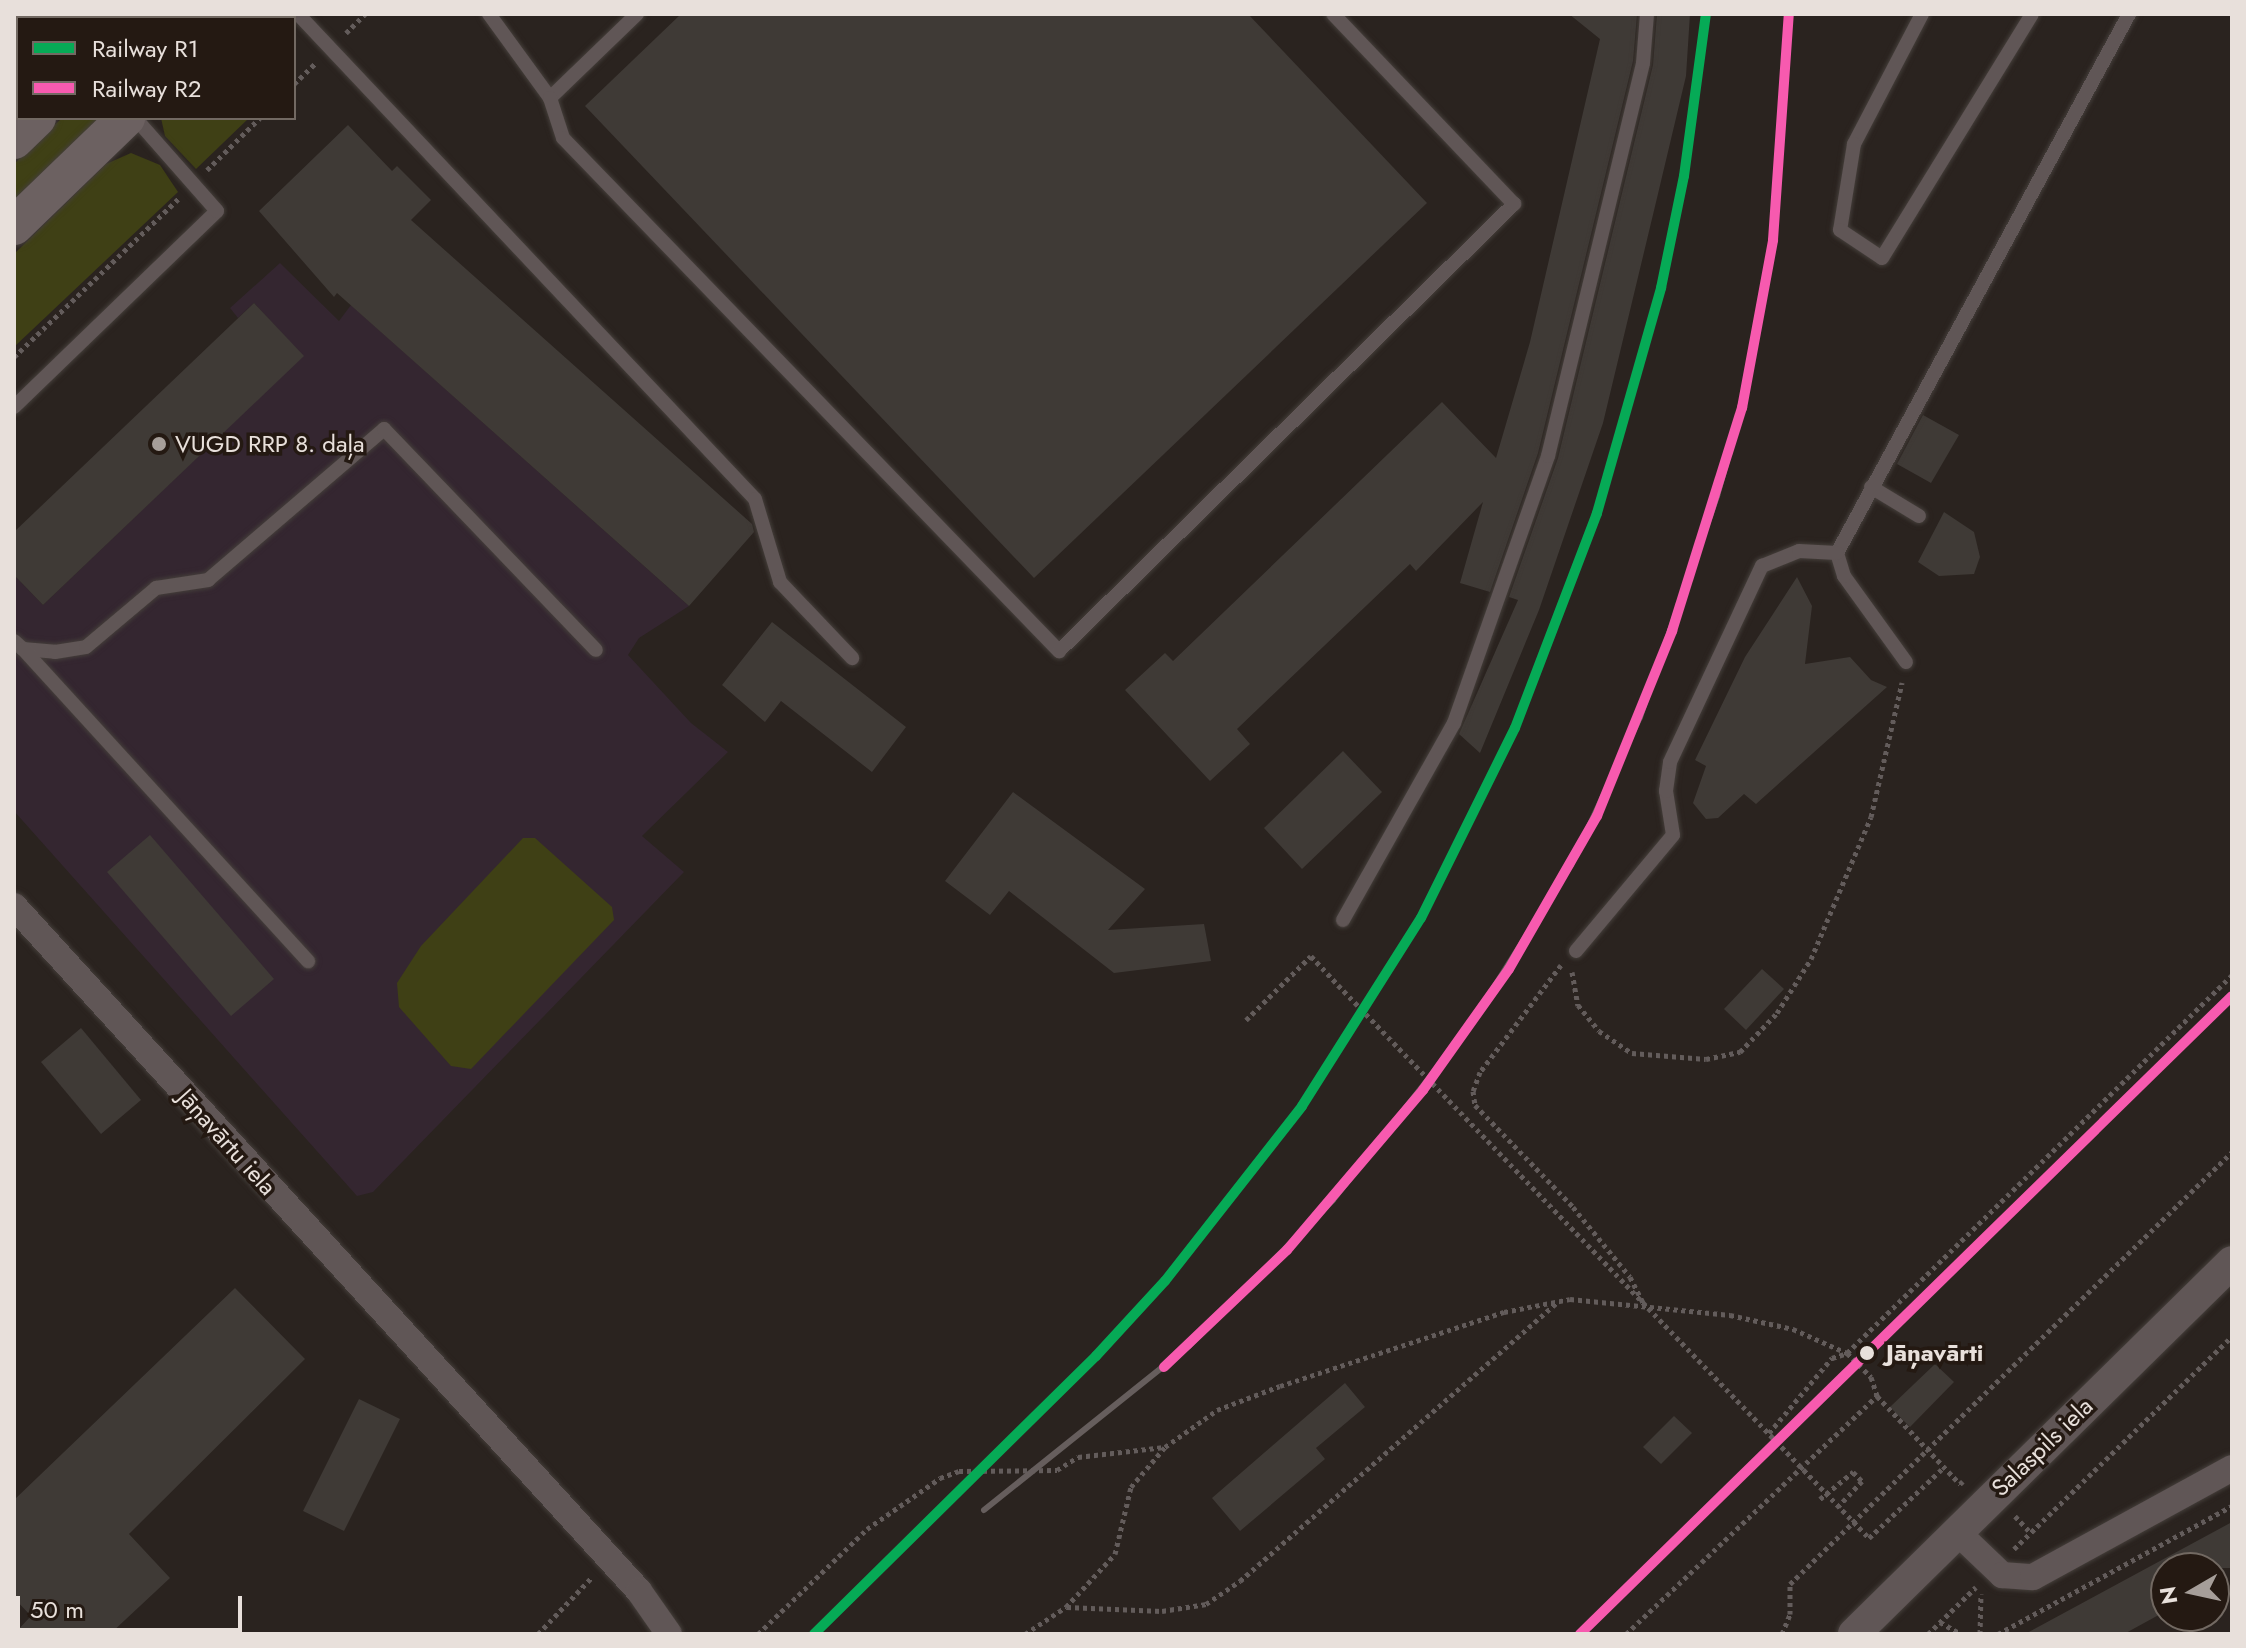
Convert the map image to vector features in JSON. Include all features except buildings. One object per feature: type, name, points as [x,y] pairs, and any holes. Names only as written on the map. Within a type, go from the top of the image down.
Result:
[{"type":"main road","points":[[14,140],[35,120]]},
{"type":"main road","points":[[14,226],[124,120]]},
{"type":"street","name":"Jāņavārtu iela","points":[[14,906],[609,1559],[669,1634]]},
{"type":"street","name":"Salaspils iela","points":[[1854,1634],[2232,1262]]},
{"type":"street","points":[[1956,1531],[1994,1569],[2033,1577],[2232,1468]]},
{"type":"lane","points":[[298,14],[755,499],[780,582],[852,658]]},
{"type":"lane","points":[[489,14],[550,98],[563,138],[1059,651],[1514,204],[1333,14]]},
{"type":"lane","points":[[550,98],[637,14]]},
{"type":"lane","points":[[1343,920],[1454,723],[1548,456],[1643,63],[1647,14]]},
{"type":"lane","points":[[1922,14],[1854,144],[1840,230],[1882,258],[2032,14]]},
{"type":"lane","points":[[1906,662],[1844,576],[1837,553],[2129,14]]},
{"type":"lane","points":[[14,407],[217,211],[137,120]]},
{"type":"lane","points":[[19,645],[55,652],[86,647],[156,588],[208,580],[384,429],[596,650]]},
{"type":"lane","points":[[1871,487],[1919,516]]},
{"type":"lane","points":[[1576,951],[1673,835],[1666,791],[1677,741],[1762,566],[1799,551],[1837,553]]},
{"type":"lane","points":[[19,645],[308,961]]},
{"type":"path","points":[[14,357],[258,120]]},
{"type":"path","points":[[1576,951],[1571,979],[1578,1005],[1599,1031],[1632,1053],[1706,1059],[1740,1052],[1777,1013],[1811,959],[1871,817],[1906,662]]},
{"type":"path","points":[[1576,951],[1567,956],[1480,1072],[1473,1091],[1475,1105],[1573,1207],[1630,1277],[1645,1306]]},
{"type":"path","points":[[1025,1634],[1066,1607],[1115,1554],[1131,1487],[1165,1447],[1217,1410],[1504,1312],[1559,1301],[1645,1306],[1730,1315],[1793,1329],[1847,1353],[1871,1377],[1877,1396],[1944,1467],[1869,1538],[1838,1507],[1769,1433],[1311,956],[1246,1020]]},
{"type":"path","points":[[1769,1433],[1832,1358],[1847,1353],[2232,975]]},
{"type":"path","points":[[1782,1634],[1790,1614],[1790,1584],[1929,1452],[2232,1152]]},
{"type":"path","points":[[1066,1607],[1162,1611],[1206,1604],[1252,1571],[1559,1301]]},
{"type":"path","points":[[1994,1569],[2232,1336]]},
{"type":"path","points":[[1626,1634],[1877,1396]]},
{"type":"path","points":[[758,1634],[867,1529],[940,1478],[959,1471],[1057,1470],[1078,1457],[1165,1447]]},
{"type":"path","points":[[1820,1499],[1853,1472],[1862,1481],[1838,1507]]},
{"type":"path","points":[[1998,1634],[2232,1506]]},
{"type":"path","points":[[538,1634],[609,1559]]},
{"type":"path","points":[[1928,1634],[1982,1581],[1980,1634]]},
{"type":"path","points":[[1940,1622],[1961,1634]]},
{"type":"shaded area","points":[[60,120],[97,120],[14,202],[14,164]]},
{"type":"shaded area","points":[[161,120],[247,120],[196,169],[165,136]]},
{"type":"shaded area","points":[[131,153],[160,165],[178,192],[14,347],[14,254],[106,164]]},
{"type":"shaded area","points":[[280,263],[339,321],[351,305],[689,606],[639,638],[628,655],[691,723],[728,752],[642,836],[684,872],[373,1192],[357,1196],[14,811],[14,575],[43,605],[303,356],[254,303],[238,318],[230,308]]},
{"type":"shaded area","points":[[523,838],[535,838],[612,907],[614,920],[471,1069],[451,1066],[399,1007],[397,983],[421,946]]},
{"type":"railway","points":[[814,1634],[1096,1356],[1165,1281],[1302,1106],[1421,918],[1515,728],[1597,513],[1661,288],[1684,176],[1706,14]]},
{"type":"railway","points":[[984,1510],[1189,1346],[1333,1200],[1467,1030],[1571,865],[1640,717],[1717,496],[1742,408],[1773,240],[1789,14]]},
{"type":"rail line","name":"R1","points":[[814,1634],[1096,1356],[1165,1281],[1302,1106],[1421,918],[1515,728],[1597,513],[1661,288],[1684,176],[1706,14]]},
{"type":"rail line","name":"R2","points":[[1164,1367],[1287,1250],[1423,1090],[1509,969],[1597,816],[1672,631],[1742,408],[1773,240],[1789,14]]},
{"type":"rail line","name":"R2","points":[[1580,1634],[2232,996]]},
{"type":"place","name":"VUGD RRP 8. daļa","points":[[159,444]]},
{"type":"place","name":"Jāņavārti","points":[[1867,1353]]}]
